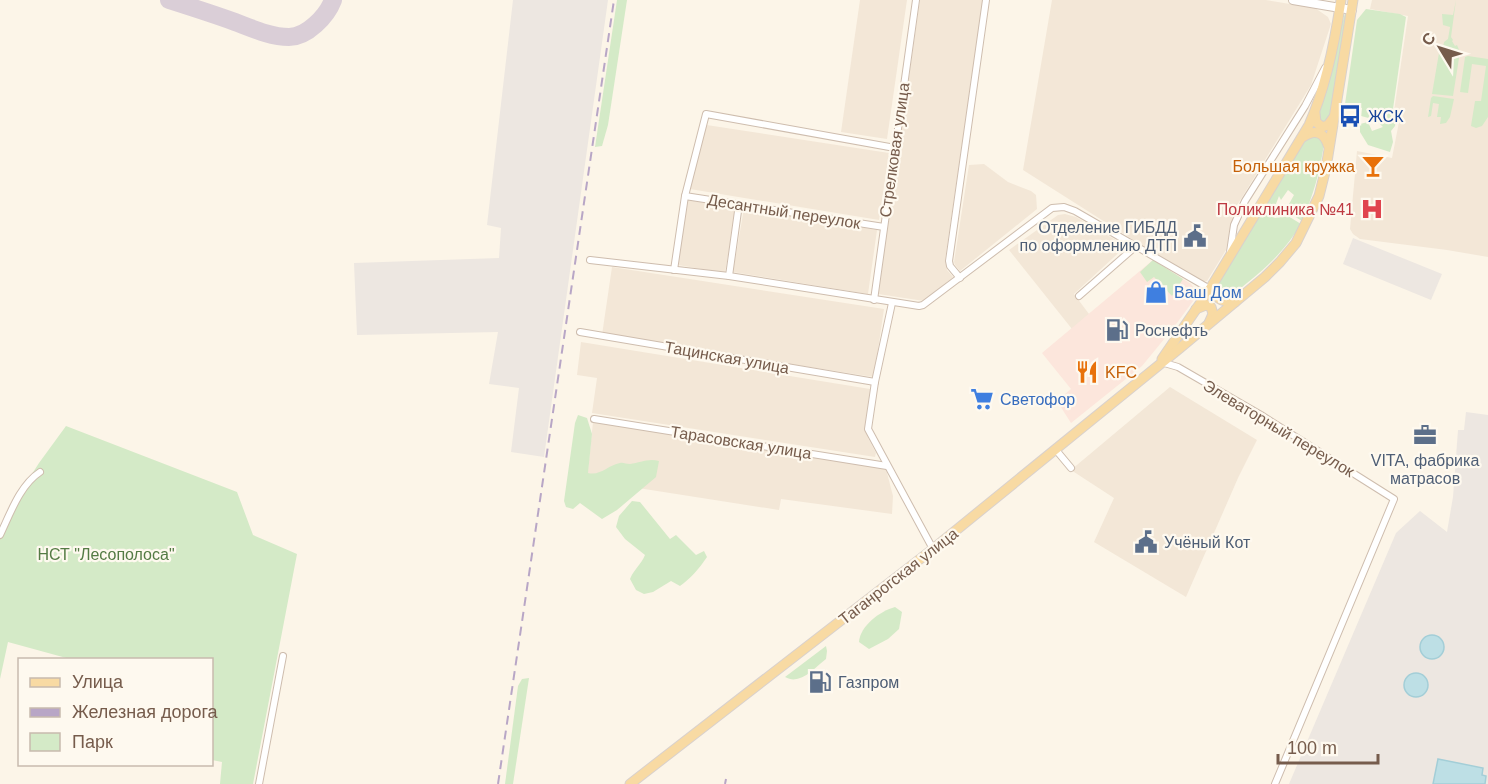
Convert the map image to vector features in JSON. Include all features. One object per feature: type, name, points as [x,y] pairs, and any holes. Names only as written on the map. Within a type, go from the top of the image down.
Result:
[{"type":"main road","name":"Таганрогская улица","points":[[630,784],[933,549],[1265,277],[1296,243],[1319,196],[1353,0]]},
{"type":"main road","name":"Таганрогская улица","points":[[1161,362],[1229,257],[1301,139],[1315,111],[1329,59],[1340,4]]},
{"type":"main road","points":[[1315,111],[1316,122],[1322,127],[1330,123],[1334,116]]},
{"type":"main road","points":[[1301,139],[1312,132],[1319,133],[1326,138],[1329,148]]},
{"type":"main road","points":[[1211,286],[1218,298],[1226,302],[1235,302]]},
{"type":"main road","points":[[1196,309],[1206,305],[1211,307],[1213,314],[1209,323]]},
{"type":"street","name":"Стрелковая улица","points":[[873,300],[916,0]]},
{"type":"street","points":[[960,278],[950,266],[949,261],[986,0]]},
{"type":"street","points":[[1293,0],[1340,4],[1352,10]]},
{"type":"street","points":[[1229,257],[1234,225],[1245,201],[1305,106],[1329,59]]},
{"type":"street","points":[[674,270],[685,196],[706,114],[895,148]]},
{"type":"street","name":"Десантный переулок","points":[[685,196],[884,227]]},
{"type":"street","points":[[729,276],[740,204]]},
{"type":"street","points":[[590,260],[729,276],[892,303],[923,305],[1052,208],[1064,207],[1211,286]]},
{"type":"street","points":[[1079,296],[1135,247]]},
{"type":"street","points":[[892,303],[874,382],[868,429],[933,549]]},
{"type":"street","name":"Тацинская улица","points":[[580,332],[874,382]]},
{"type":"street","name":"Элеваторный переулок","points":[[1161,362],[1178,367],[1261,415],[1394,499],[1275,784]]},
{"type":"street","name":"Тарасовская улица","points":[[594,419],[888,466]]},
{"type":"street","points":[[1056,450],[1071,468]]},
{"type":"street","points":[[0,535],[15,503],[32,477],[40,472]]},
{"type":"street","points":[[259,784],[283,656]]},
{"type":"shaded area","points":[[513,0],[608,0],[544,457],[511,452],[519,388],[489,384],[498,332],[357,335],[354,263],[499,258],[501,228],[487,225]]},
{"type":"shaded area","points":[[860,0],[907,0],[887,139],[841,132]]},
{"type":"shaded area","points":[[920,0],[983,0],[945,260],[947,270],[953,277],[924,301],[878,294]]},
{"type":"shaded area","points":[[1052,0],[1266,0],[1315,8],[1328,17],[1331,24],[1311,85],[1236,207],[1226,250],[1207,281],[1198,281],[1023,170]]},
{"type":"shaded area","points":[[1372,0],[1488,0],[1488,257],[1360,239],[1350,229],[1357,151],[1392,158],[1399,122],[1394,111],[1408,16],[1370,9]]},
{"type":"shaded area","points":[[700,124],[889,153],[879,220],[690,189]]},
{"type":"shaded area","points":[[984,164],[1008,182],[1036,195],[1037,209],[960,271],[954,262],[969,165]]},
{"type":"shaded area","points":[[688,200],[736,208],[725,273],[678,265]]},
{"type":"shaded area","points":[[744,208],[877,230],[868,294],[733,272]]},
{"type":"shaded area","points":[[1058,215],[1076,217],[1126,246],[1074,294],[1089,314],[1072,329],[1009,250]]},
{"type":"shaded area","points":[[1353,238],[1442,274],[1431,300],[1343,264]]},
{"type":"shaded area","points":[[1153,260],[1191,284],[1196,297],[1142,366],[1071,423],[1057,401],[1071,389],[1042,353]]},
{"type":"shaded area","points":[[612,267],[884,309],[874,377],[602,335]]},
{"type":"shaded area","points":[[581,342],[870,389],[866,425],[868,438],[876,453],[875,457],[592,413],[597,378],[577,375]]},
{"type":"shaded area","points":[[1170,387],[1257,440],[1186,597],[1094,542],[1114,498],[1071,470]]},
{"type":"shaded area","points":[[1466,412],[1488,415],[1488,784],[1289,784],[1396,533],[1420,511],[1447,532],[1453,497],[1458,430],[1464,430]]},
{"type":"shaded area","points":[[593,422],[886,469],[893,496],[892,514],[781,499],[779,510],[587,480]]},
{"type":"green space","points":[[617,0],[627,0],[608,125],[602,146],[595,147]]},
{"type":"green space","points":[[1456,0],[1451,37],[1460,52],[1453,96],[1432,94],[1440,47],[1443,48],[1444,42],[1448,39],[1450,27],[1443,25],[1442,14],[1453,15]]},
{"type":"green space","points":[[1366,9],[1406,17],[1392,116],[1396,120],[1391,131],[1393,142],[1390,152],[1368,145],[1360,132],[1360,124],[1368,122],[1372,131],[1383,127],[1376,120],[1361,116],[1362,108],[1345,104],[1357,20]]},
{"type":"green space","points":[[1345,13],[1347,14],[1329,121],[1323,125],[1317,116]]},
{"type":"green space","points":[[1465,57],[1488,59],[1488,117],[1482,126],[1476,128],[1471,126],[1475,101],[1481,101],[1486,66],[1472,64],[1468,93],[1460,92]]},
{"type":"green space","points":[[1433,96],[1454,99],[1450,117],[1446,123],[1440,124],[1441,117],[1437,117],[1439,104],[1433,103],[1431,116],[1428,117]]},
{"type":"green space","points":[[1317,134],[1324,144],[1316,184],[1302,221],[1289,213],[1284,214],[1293,204],[1289,204],[1294,195],[1288,190],[1281,200],[1279,196],[1274,209],[1268,211],[1263,208],[1308,136]]},
{"type":"green space","points":[[1262,210],[1275,218],[1288,216],[1301,224],[1277,256],[1259,273],[1228,298],[1219,297],[1217,283]]},
{"type":"green space","points":[[1153,260],[1183,279],[1172,296],[1154,277],[1147,282],[1140,272]]},
{"type":"green space","points":[[578,415],[587,418],[592,434],[588,473],[601,472],[621,463],[659,461],[656,477],[617,510],[602,519],[580,503],[573,509],[566,507],[564,501]]},
{"type":"green space","name":"НСТ \"Лесополоса\"","points":[[66,426],[237,492],[253,535],[297,554],[253,784],[220,784],[222,762],[213,760],[213,658],[66,658],[8,642],[0,679],[0,530],[14,502]]},
{"type":"green space","points":[[632,501],[640,502],[670,539],[676,535],[696,555],[704,551],[707,557],[695,573],[680,586],[671,581],[653,592],[644,594],[636,590],[630,579],[645,555],[625,539],[616,527],[619,516]]},
{"type":"green space","points":[[895,607],[902,612],[899,629],[888,639],[869,649],[859,642],[863,630],[872,620]]},
{"type":"green space","points":[[826,646],[826,659],[812,671],[801,678],[785,677]]},
{"type":"green space","points":[[529,678],[513,784],[505,784],[518,686],[522,679]]},
{"type":"water","points":[[1432,635],[1440,639],[1444,647],[1440,655],[1432,659],[1424,655],[1420,647],[1424,639]]},
{"type":"water","points":[[1416,673],[1424,677],[1428,685],[1424,693],[1416,697],[1408,693],[1404,685],[1408,677]]},
{"type":"water","points":[[1438,759],[1483,768],[1482,775],[1486,776],[1485,784],[1433,784]]},
{"type":"taxiway","points":[[169,0],[261,32],[289,37],[303,33],[316,25],[333,0]]},
{"type":"railway","points":[[498,784],[614,0]]},
{"type":"railway","points":[[725,784],[726,779]]},
{"type":"place","name":"ЖСК","points":[[1350,116]]},
{"type":"place","name":"Большая кружка","points":[[1373,166]]},
{"type":"place","name":"Поликлиника №41","points":[[1372,209]]},
{"type":"place","name":"Отделение ГИБДД по оформлению ДТП","points":[[1195,236]]},
{"type":"place","name":"Ваш Дом","points":[[1156,292]]},
{"type":"place","name":"Роснефть","points":[[1117,330]]},
{"type":"place","name":"KFC","points":[[1087,372]]},
{"type":"place","name":"Светофор","points":[[982,399]]},
{"type":"place","name":"VITA, фабрика матрасов","points":[[1425,435]]},
{"type":"place","name":"Учёный Кот","points":[[1146,542]]},
{"type":"place","name":"Газпром","points":[[820,682]]}]
